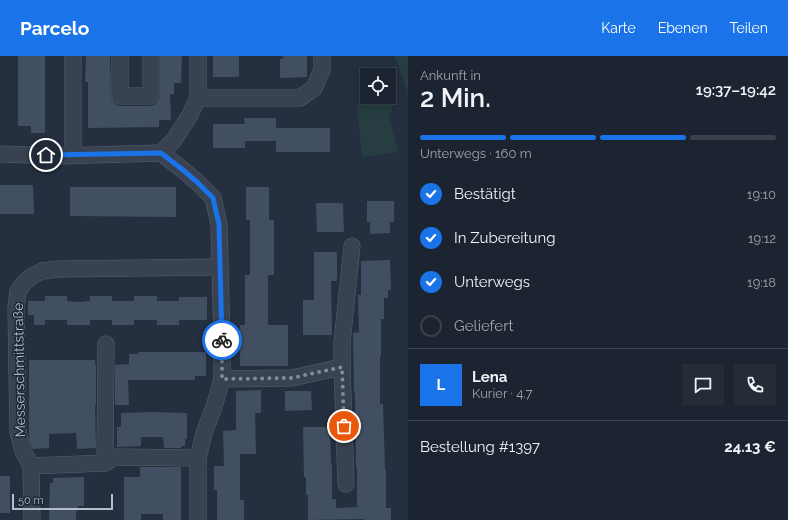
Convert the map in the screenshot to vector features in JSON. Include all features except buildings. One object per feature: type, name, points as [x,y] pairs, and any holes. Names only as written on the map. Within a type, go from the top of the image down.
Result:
[{"type":"street","points":[[73,56],[73,155]]},
{"type":"street","points":[[120,56],[120,96],[151,96],[151,56]]},
{"type":"street","points":[[161,153],[174,140],[190,115],[198,98],[198,56]]},
{"type":"street","points":[[198,98],[300,98],[314,88],[322,70],[322,56]]},
{"type":"street","points":[[0,154],[73,155],[161,153],[197,182],[213,198],[219,224],[222,379],[214,407],[204,433],[198,458],[198,520]]},
{"type":"street","points":[[346,484],[342,343],[352,246]]},
{"type":"street","name":"Messerschmittstraße","points":[[32,520],[31,466],[23,451],[18,432],[16,308],[18,291],[32,276],[42,271],[59,269],[220,267]]},
{"type":"street","points":[[105,463],[106,344]]},
{"type":"street","points":[[222,379],[292,378],[342,367]]},
{"type":"street","points":[[31,466],[105,463],[115,457],[198,458]]},
{"type":"green space","points":[[395,56],[408,56],[408,93]]},
{"type":"green space","points":[[360,101],[360,104],[393,104],[389,118],[399,152],[362,157],[357,105]]},
{"type":"way so far","points":[[222,340],[222,379],[292,378],[342,367],[344,426]]},
{"type":"route","points":[[46,155],[58,156],[161,153],[197,182],[213,198],[219,224],[222,340]]}]
